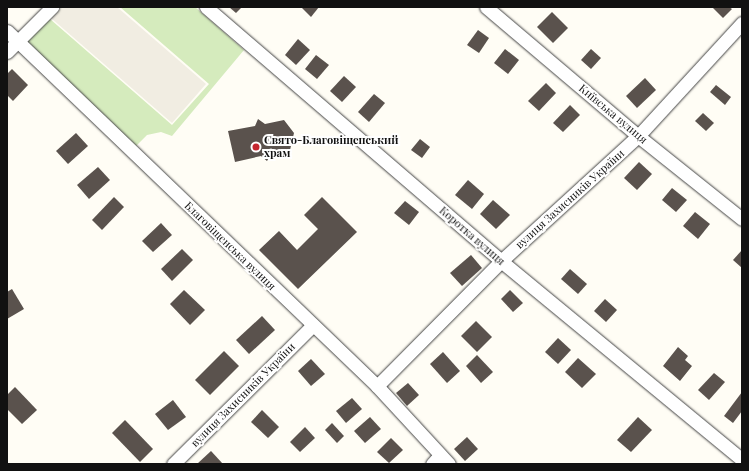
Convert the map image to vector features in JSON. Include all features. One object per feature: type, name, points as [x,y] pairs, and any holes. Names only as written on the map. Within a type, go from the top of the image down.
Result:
[{"type":"street","points":[[7,52],[52,7]]},
{"type":"street","name":"Коротка вулиця","points":[[206,7],[501,261],[742,460]]},
{"type":"street","name":"Київська вулиця","points":[[486,7],[638,136],[742,219]]},
{"type":"street","name":"вулиця Захисників України","points":[[377,386],[501,261],[638,136],[742,23]]},
{"type":"street","name":"Благовіщенська вулиця","points":[[7,31],[377,386],[440,461]]},
{"type":"street","name":"вулиця Захисників України","points":[[173,464],[313,325]]},
{"type":"green space","points":[[120,7],[195,7],[244,50],[172,136],[161,132],[147,135],[134,148],[27,41],[50,19],[172,125],[209,84]]},
{"type":"shaded area","points":[[62,7],[117,7],[206,84],[172,123],[51,18]]},
{"type":"building","points":[[229,7],[242,7],[236,13]]},
{"type":"building","points":[[301,7],[319,7],[311,17]]},
{"type":"building","points":[[712,7],[729,7],[732,9],[723,18]]},
{"type":"building","points":[[552,12],[568,28],[553,43],[537,27]]},
{"type":"building","points":[[478,30],[489,38],[479,53],[467,45]]},
{"type":"building","points":[[298,39],[310,50],[296,65],[285,55]]},
{"type":"building","points":[[505,49],[519,60],[508,74],[494,63]]},
{"type":"building","points":[[591,49],[601,58],[591,69],[581,60]]},
{"type":"building","points":[[316,55],[329,65],[317,79],[305,69]]},
{"type":"building","points":[[12,69],[28,85],[13,101],[7,95],[7,74]]},
{"type":"building","points":[[344,76],[356,87],[342,102],[330,91]]},
{"type":"building","points":[[645,78],[656,90],[637,108],[626,96]]},
{"type":"building","points":[[546,83],[556,93],[539,111],[528,101]]},
{"type":"building","points":[[716,85],[731,97],[725,105],[710,92]]},
{"type":"building","points":[[374,94],[385,103],[369,122],[358,112]]},
{"type":"building","points":[[570,105],[580,115],[563,132],[553,123]]},
{"type":"building","points":[[703,113],[714,123],[706,131],[695,121]]},
{"type":"building","points":[[258,119],[265,124],[284,120],[294,133],[290,150],[271,154],[267,161],[261,156],[235,162],[228,131],[255,126]]},
{"type":"building","points":[[76,133],[88,146],[68,164],[56,151]]},
{"type":"building","points":[[420,139],[430,147],[422,158],[411,150]]},
{"type":"building","points":[[639,162],[652,174],[637,190],[624,178]]},
{"type":"building","points":[[98,167],[110,180],[89,199],[77,185]]},
{"type":"building","points":[[468,180],[484,194],[472,209],[455,195]]},
{"type":"building","points":[[672,188],[687,200],[676,212],[662,200]]},
{"type":"building","points":[[114,197],[124,207],[102,230],[92,220]]},
{"type":"building","points":[[322,197],[357,232],[298,289],[259,250],[279,231],[297,250],[318,229],[304,215]]},
{"type":"building","points":[[493,200],[510,215],[496,229],[480,214]]},
{"type":"building","points":[[405,201],[419,212],[409,225],[394,213]]},
{"type":"building","points":[[695,212],[710,224],[698,239],[683,226]]},
{"type":"building","points":[[161,223],[172,235],[153,252],[142,241]]},
{"type":"building","points":[[182,249],[193,260],[172,281],[161,269]]},
{"type":"building","points":[[742,250],[742,268],[733,260]]},
{"type":"building","points":[[471,255],[482,268],[462,286],[450,273]]},
{"type":"building","points":[[570,269],[587,284],[578,294],[561,279]]},
{"type":"building","points":[[12,289],[24,309],[7,319],[7,292]]},
{"type":"building","points":[[184,290],[205,310],[190,325],[170,304]]},
{"type":"building","points":[[510,290],[523,303],[513,312],[501,299]]},
{"type":"building","points":[[605,299],[617,310],[606,322],[594,311]]},
{"type":"building","points":[[262,316],[275,330],[249,354],[236,340]]},
{"type":"building","points":[[476,321],[492,337],[477,352],[461,336]]},
{"type":"building","points":[[558,338],[571,350],[558,364],[545,352]]},
{"type":"building","points":[[678,347],[688,356],[685,360],[692,366],[680,381],[663,366]]},
{"type":"building","points":[[224,351],[239,366],[210,395],[195,380]]},
{"type":"building","points":[[443,352],[460,371],[447,383],[430,364]]},
{"type":"building","points":[[477,355],[493,372],[481,383],[466,366]]},
{"type":"building","points":[[578,358],[596,374],[582,388],[565,372]]},
{"type":"building","points":[[311,359],[325,374],[311,386],[298,371]]},
{"type":"building","points":[[714,373],[725,382],[709,400],[698,390]]},
{"type":"building","points":[[408,383],[419,395],[407,406],[396,393]]},
{"type":"building","points":[[15,387],[37,410],[22,424],[7,409],[7,395]]},
{"type":"building","points":[[742,392],[742,411],[733,423],[724,416]]},
{"type":"building","points":[[352,398],[362,409],[346,423],[336,411]]},
{"type":"building","points":[[173,400],[186,417],[168,430],[155,414]]},
{"type":"building","points":[[262,410],[279,427],[268,438],[251,422]]},
{"type":"building","points":[[370,417],[381,429],[365,443],[354,431]]},
{"type":"building","points":[[638,417],[652,430],[631,452],[617,440]]},
{"type":"building","points":[[125,420],[153,449],[140,462],[112,433]]},
{"type":"building","points":[[332,423],[344,436],[337,443],[325,430]]},
{"type":"building","points":[[305,427],[315,438],[300,452],[290,442]]},
{"type":"building","points":[[467,437],[478,449],[465,461],[454,449]]},
{"type":"building","points":[[391,438],[403,450],[389,463],[377,452]]},
{"type":"building","points":[[211,451],[223,464],[197,464]]},
{"type":"place","name":"Свято-Благовіщенський храм","points":[[256,147]]}]
